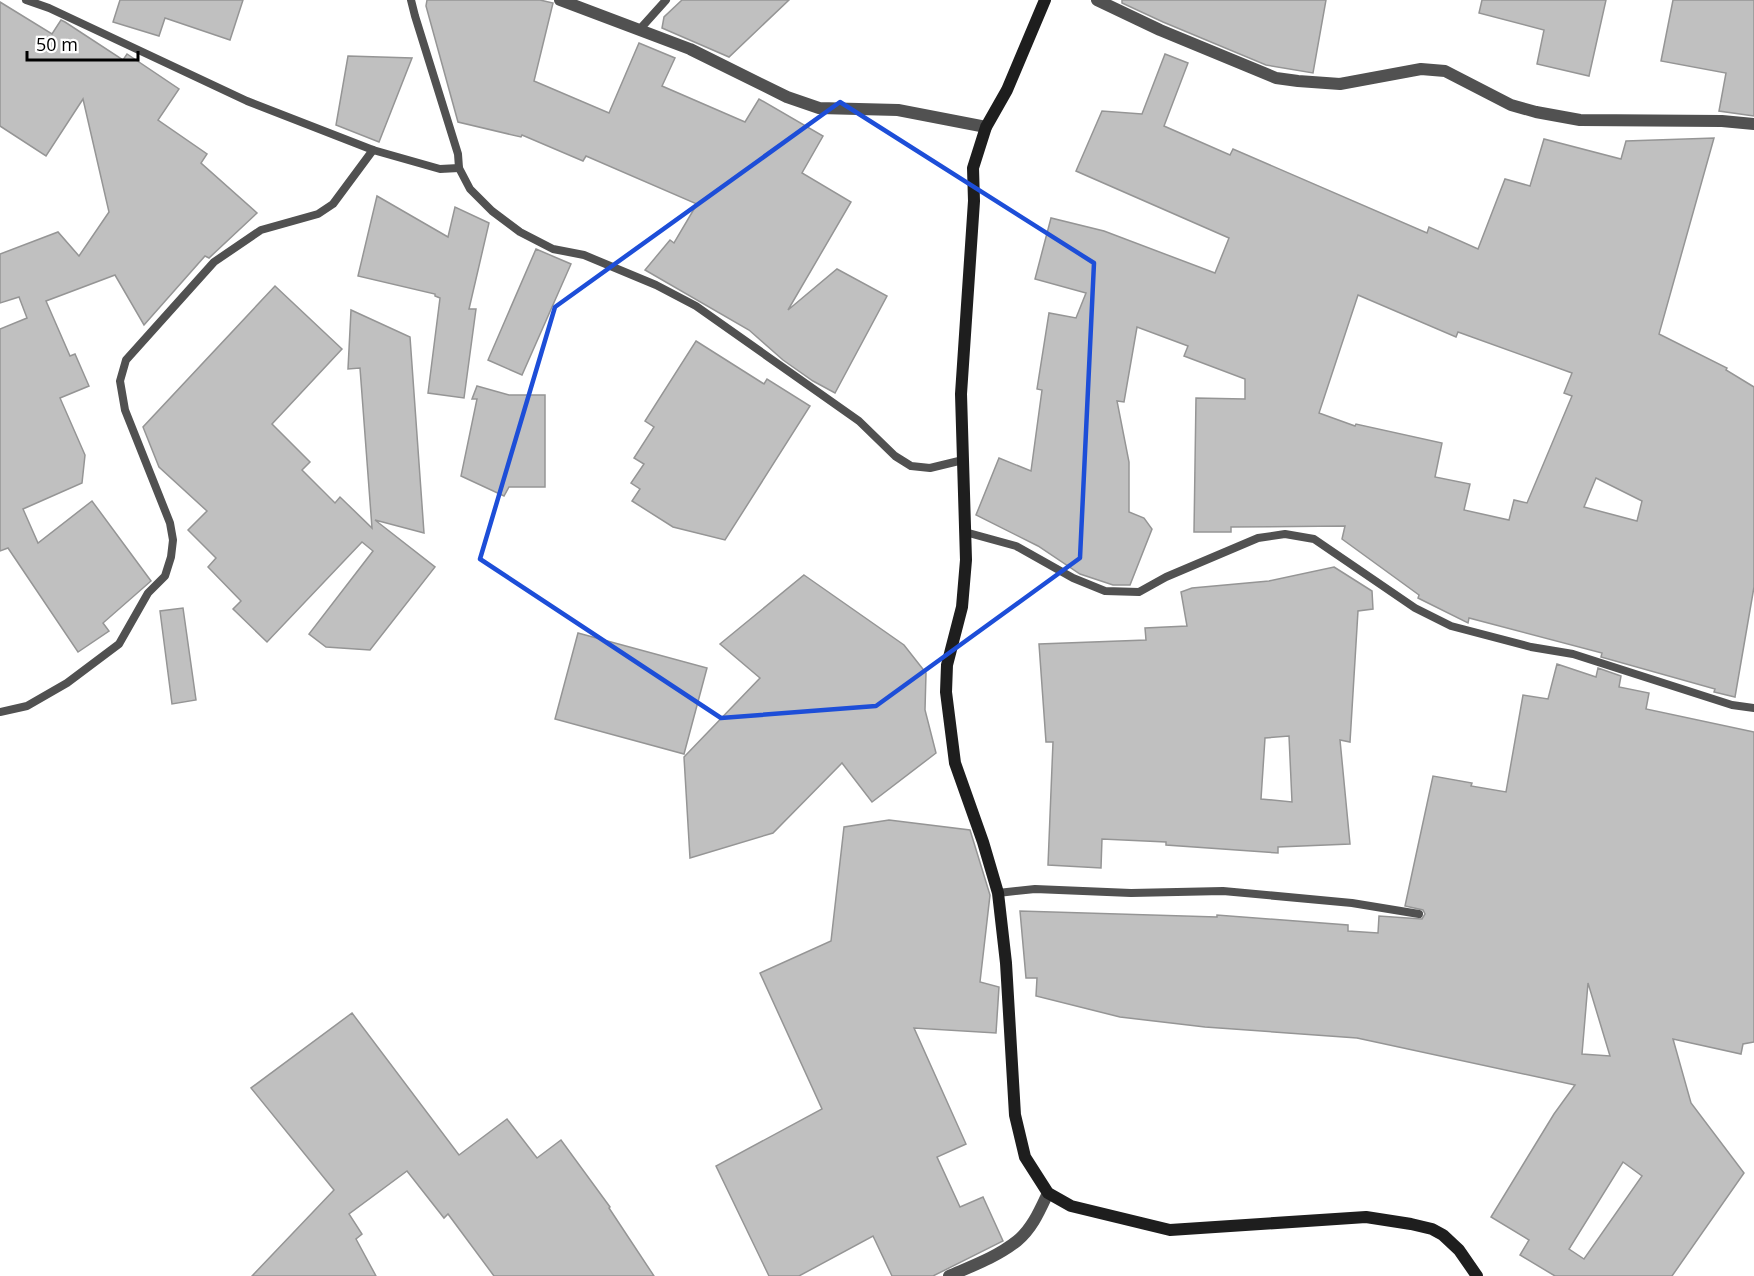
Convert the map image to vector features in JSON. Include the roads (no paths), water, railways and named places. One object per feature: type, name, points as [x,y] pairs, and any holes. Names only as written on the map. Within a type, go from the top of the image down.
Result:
[{"type":"street","points":[[560,0],[690,49],[787,97],[819,108],[898,110],[986,127]]},
{"type":"street","points":[[1045,0],[1007,90],[986,127],[973,168],[974,201],[961,394],[966,560],[962,607],[947,665],[946,692],[955,764],[983,842],[998,893],[1006,963],[1014,1115],[1025,1157],[1048,1193],[1071,1206],[1170,1230],[1366,1217],[1411,1224],[1432,1229],[1443,1235],[1459,1250],[1477,1276]]},
{"type":"street","points":[[1097,0],[1160,30],[1276,78],[1340,84],[1421,69],[1445,71],[1511,105],[1580,120],[1722,121],[1754,124]]},
{"type":"street","points":[[949,1276],[987,1260],[1018,1240],[1034,1221],[1048,1193]]},
{"type":"lane","points":[[26,0],[49,8],[247,101],[374,150],[440,170],[459,168]]},
{"type":"lane","points":[[411,0],[458,154],[459,168],[470,189],[492,211],[520,232],[553,249],[584,255],[646,280],[696,306],[859,421],[895,456],[911,466],[930,468],[963,460]]},
{"type":"lane","points":[[640,29],[666,0]]},
{"type":"lane","points":[[0,712],[27,706],[68,683],[119,644],[148,593],[165,576],[173,540],[170,523],[125,410],[120,381],[126,360],[214,262],[237,244],[261,230],[318,214],[333,204],[374,150]]},
{"type":"lane","points":[[965,532],[1016,546],[1073,578],[1105,591],[1139,592],[1166,577],[1258,537],[1285,534],[1314,539],[1415,608],[1451,626],[1532,647],[1573,654],[1732,705],[1754,708]]},
{"type":"lane","points":[[998,893],[1035,889],[1131,893],[1223,891],[1352,903],[1419,914]]}]
